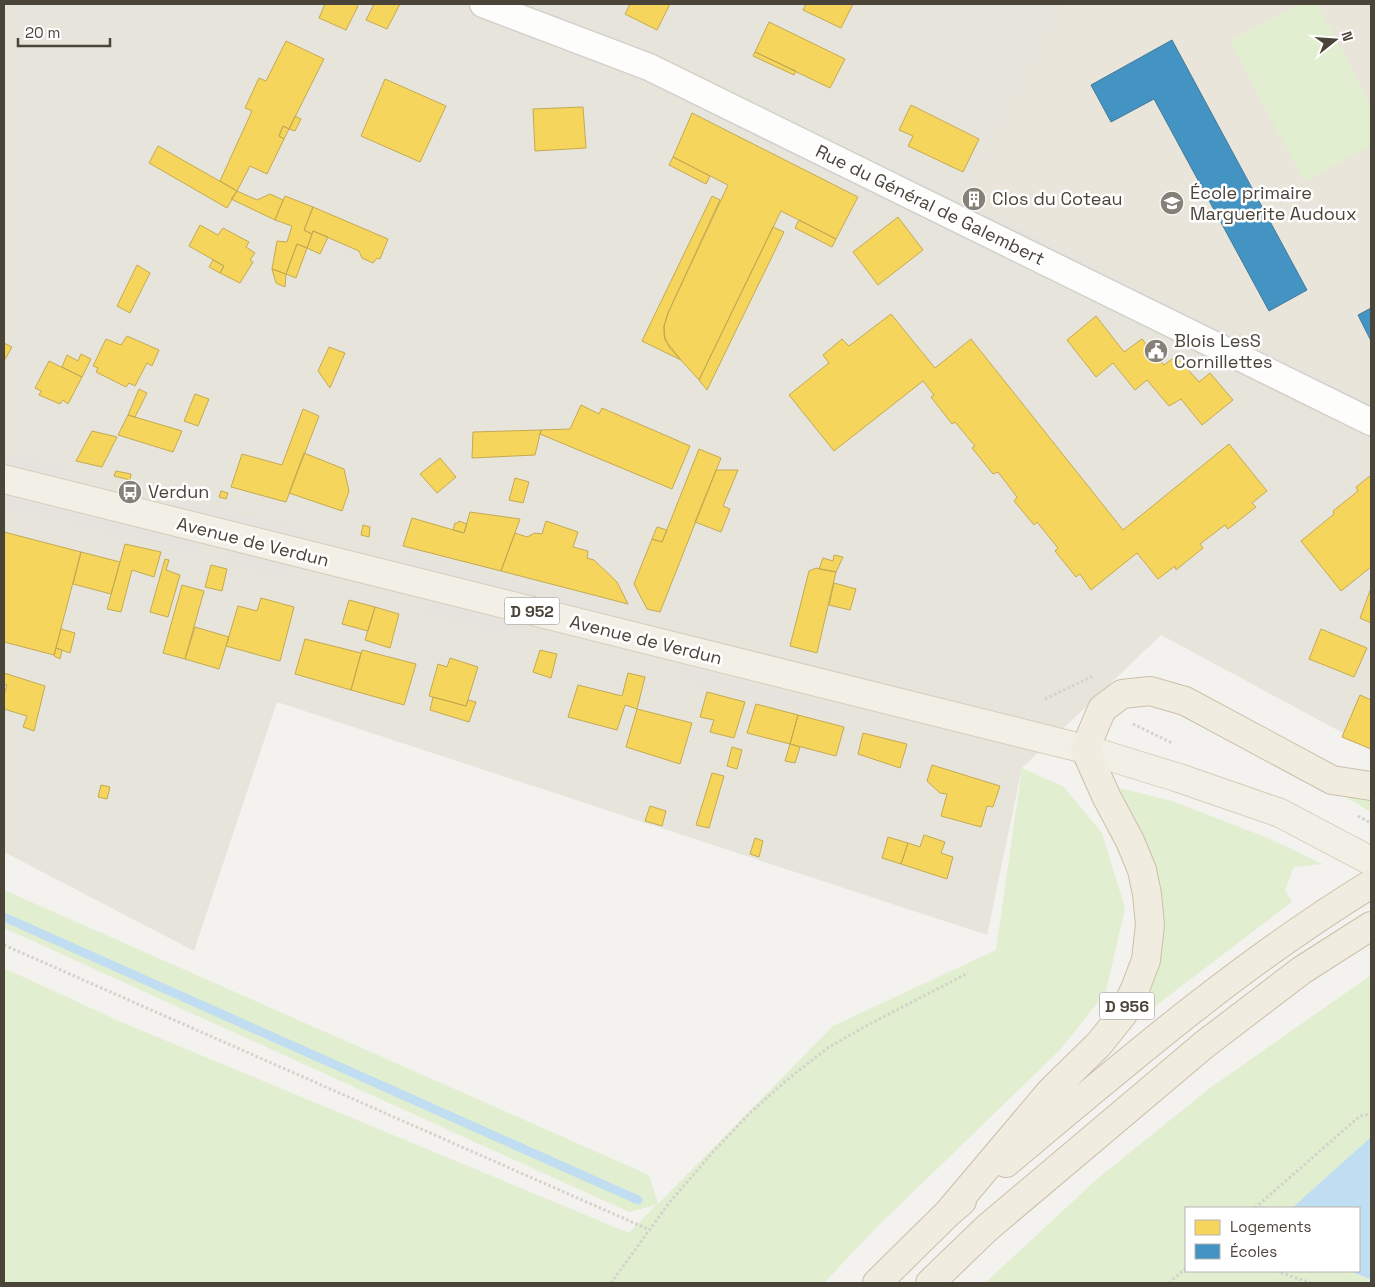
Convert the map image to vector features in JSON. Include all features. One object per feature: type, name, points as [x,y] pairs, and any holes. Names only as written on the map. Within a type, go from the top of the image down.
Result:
[{"type":"highway","points":[[1086,749],[1102,709],[1122,694],[1150,691],[1185,701],[1332,780],[1371,786]]},
{"type":"highway","name":"D 956","points":[[948,1213],[1051,1091],[1100,1044],[1123,1014],[1146,960],[1150,925],[1142,870],[1130,841],[1107,798],[1086,749]]},
{"type":"highway","name":"D 956","points":[[877,1283],[948,1213],[1116,1071],[1189,1013],[1370,877]]},
{"type":"highway","points":[[930,1283],[987,1228],[1205,1044],[1302,970],[1371,926]]},
{"type":"highway","points":[[943,1283],[987,1228]]},
{"type":"main road","name":"Avenue de Verdun","points":[[4,480],[1086,749]]},
{"type":"main road","name":"D 956","points":[[1086,749],[1179,778],[1280,813],[1370,877]]},
{"type":"street","name":"Rue du Général de Galembert","points":[[482,4],[649,67],[1371,422]]},
{"type":"path","points":[[1087,678],[1102,709],[1174,744]]},
{"type":"path","points":[[1352,812],[1371,823]]},
{"type":"path","points":[[4,945],[650,1230]]},
{"type":"path","points":[[611,1283],[669,1203],[713,1152],[750,1113],[788,1079],[829,1047],[968,973]]},
{"type":"path","points":[[1256,1207],[1360,1116],[1371,1114]]},
{"type":"path","points":[[1169,1283],[1185,1269]]},
{"type":"path","points":[[1279,1272],[1311,1283]]},
{"type":"shaded area","points":[[4,4],[1371,4],[1371,748],[1161,635],[1022,768],[987,935],[277,702],[194,951],[4,852]]},
{"type":"shaded area","name":"École primaire Marguerite Audoux","points":[[1065,4],[1371,4],[1371,397],[966,200]]},
{"type":"shaded area","points":[[4,454],[61,467],[59,477],[4,463]]},
{"type":"shaded area","points":[[4,496],[202,545],[200,554],[4,505]]},
{"type":"shaded area","points":[[184,500],[307,530],[304,540],[182,509]]},
{"type":"shaded area","points":[[229,552],[285,566],[282,577],[226,563]]},
{"type":"shaded area","points":[[409,557],[605,607],[603,615],[407,565]]},
{"type":"shaded area","points":[[429,602],[507,623],[504,633],[426,613]]},
{"type":"shaded area","points":[[680,666],[832,705],[830,716],[677,676]]},
{"type":"green space","points":[[1300,4],[1317,4],[1371,105],[1371,146],[1304,181],[1230,41]]},
{"type":"green space","points":[[1022,768],[1064,787],[1102,833],[1125,908],[1106,992],[1060,1050],[877,1227],[824,1283],[4,1283],[4,968],[121,1022],[629,1233],[656,1205],[629,1212],[4,928],[4,890],[649,1175],[658,1204],[833,1026],[996,950]]},
{"type":"green space","points":[[1326,786],[1371,796],[1371,812]]},
{"type":"green space","points":[[1119,788],[1172,801],[1268,838],[1323,864],[1294,867],[1285,890],[1292,902],[1137,1020],[1156,969],[1147,849]]},
{"type":"green space","points":[[1371,975],[1371,1137],[1293,1207],[1185,1207],[1185,1272],[1352,1272],[1369,1279],[1371,1277],[1371,1283],[985,1283],[1097,1179],[1210,1088]]},
{"type":"water","points":[[1371,1137],[1370,1279],[1352,1272],[1360,1272],[1360,1207],[1293,1207]]},
{"type":"building: Logements","points":[[325,4],[355,4],[358,6],[346,30],[319,18]]},
{"type":"building: Logements","points":[[374,4],[400,4],[387,29],[366,20]]},
{"type":"building: Logements","points":[[630,4],[670,4],[657,30],[625,14]]},
{"type":"building: Logements","points":[[806,4],[853,4],[841,28],[803,10]]},
{"type":"building: Logements","points":[[769,22],[845,59],[830,88],[755,52]]},
{"type":"building: Logements","points":[[286,41],[324,59],[289,129],[283,126],[279,136],[284,139],[267,174],[250,166],[237,191],[220,181],[252,111],[245,108],[259,78],[266,81]]},
{"type":"building: Logements","points":[[755,52],[796,71],[794,75],[753,56]]},
{"type":"building: Logements","points":[[385,79],[446,106],[420,162],[361,136]]},
{"type":"building: Logements","points":[[911,105],[979,139],[963,172],[908,146],[913,136],[899,130]]},
{"type":"building: Logements","points":[[583,107],[586,148],[535,151],[533,109]]},
{"type":"building: Logements","points":[[692,113],[858,197],[836,239],[781,211],[699,380],[669,347],[664,335],[664,326],[668,313],[728,185],[673,157]]},
{"type":"building: Logements","points":[[295,116],[301,119],[295,131],[289,129]]},
{"type":"building: Logements","points":[[283,126],[289,129],[284,139],[279,136]]},
{"type":"building: Logements","points":[[158,146],[237,191],[227,208],[149,163]]},
{"type":"building: Logements","points":[[673,157],[710,176],[706,184],[669,165]]},
{"type":"building: Logements","points":[[237,191],[257,200],[270,194],[283,200],[275,220],[231,199]]},
{"type":"building: Logements","points":[[285,196],[313,207],[304,230],[312,234],[307,248],[297,244],[286,274],[272,269],[277,241],[287,242],[292,226],[275,220]]},
{"type":"building: Logements","points":[[712,196],[720,200],[668,313],[664,326],[665,340],[681,360],[642,341]]},
{"type":"building: Logements","points":[[313,207],[388,239],[380,259],[377,258],[373,263],[362,258],[359,251],[313,231],[312,234],[304,230]]},
{"type":"building: Logements","points":[[898,217],[923,250],[878,285],[853,252]]},
{"type":"building: Logements","points":[[799,220],[836,239],[832,247],[795,228]]},
{"type":"building: Logements","points":[[200,225],[218,235],[223,228],[249,242],[246,247],[255,253],[250,260],[253,262],[240,283],[220,273],[224,266],[189,246]]},
{"type":"building: Logements","points":[[773,227],[784,232],[707,390],[699,380]]},
{"type":"building: Logements","points":[[313,231],[328,237],[320,254],[307,248]]},
{"type":"building: Logements","points":[[297,244],[307,248],[296,278],[286,274]]},
{"type":"building: Logements","points":[[213,260],[224,266],[220,273],[209,267]]},
{"type":"building: Logements","points":[[137,265],[150,273],[130,313],[117,306]]},
{"type":"building: Logements","points":[[272,269],[286,274],[285,287],[276,283]]},
{"type":"building: Logements","points":[[891,314],[935,368],[971,339],[1123,530],[1229,444],[1267,491],[1252,503],[1256,507],[1228,529],[1225,525],[1200,544],[1203,548],[1176,570],[1175,566],[1158,579],[1137,553],[1091,590],[1080,574],[1076,577],[1055,551],[1058,548],[1037,522],[1034,525],[1014,501],[1017,497],[998,472],[993,474],[972,448],[975,446],[955,422],[952,424],[931,397],[934,395],[923,381],[834,451],[789,395],[829,363],[823,355],[842,339],[849,346]]},
{"type":"building: Logements","points":[[1096,316],[1124,352],[1142,339],[1164,365],[1176,356],[1199,382],[1210,373],[1233,400],[1202,425],[1181,399],[1169,406],[1147,380],[1135,390],[1113,363],[1096,377],[1067,340]]},
{"type":"building: Logements","points":[[127,336],[159,350],[152,366],[147,363],[135,386],[129,383],[126,387],[96,372],[98,368],[93,366],[106,339],[121,345]]},
{"type":"building: Logements","points":[[4,343],[12,347],[4,361]]},
{"type":"building: Logements","points":[[329,347],[345,353],[330,388],[318,371]]},
{"type":"building: Logements","points":[[81,354],[91,359],[82,377],[62,367],[67,355],[78,361]]},
{"type":"building: Logements","points":[[49,361],[82,377],[68,404],[63,400],[60,404],[39,395],[41,391],[35,388]]},
{"type":"building: Logements","points":[[139,389],[147,393],[135,417],[128,415]]},
{"type":"building: Logements","points":[[195,394],[209,399],[198,426],[184,421]]},
{"type":"building: Logements","points":[[581,405],[599,414],[602,408],[690,446],[672,489],[540,434],[541,430],[570,429]]},
{"type":"building: Logements","points":[[303,409],[319,416],[286,502],[231,487],[242,454],[282,465]]},
{"type":"building: Logements","points":[[128,415],[182,431],[173,452],[118,435]]},
{"type":"building: Logements","points":[[541,430],[535,455],[472,458],[473,432]]},
{"type":"building: Logements","points":[[92,431],[117,437],[102,467],[76,461]]},
{"type":"building: Logements","points":[[699,449],[721,458],[660,612],[647,609],[634,584],[652,539],[662,542]]},
{"type":"building: Logements","points":[[304,453],[344,469],[349,491],[342,511],[289,493]]},
{"type":"building: Logements","points":[[440,458],[456,477],[437,493],[420,474]]},
{"type":"building: Logements","points":[[716,470],[738,470],[723,506],[730,509],[721,532],[695,522]]},
{"type":"building: Logements","points":[[116,471],[131,474],[130,480],[114,476]]},
{"type":"building: Logements","points":[[1370,476],[1371,567],[1341,591],[1301,541],[1334,514],[1333,511],[1358,491],[1356,487]]},
{"type":"building: Logements","points":[[515,478],[529,482],[523,503],[509,500]]},
{"type":"building: Logements","points":[[221,491],[228,493],[226,499],[219,497]]},
{"type":"building: Logements","points":[[470,512],[520,519],[501,571],[403,546],[412,518],[464,533]]},
{"type":"building: Logements","points":[[459,521],[467,524],[464,533],[453,530],[455,523]]},
{"type":"building: Logements","points":[[546,521],[578,532],[573,547],[588,551],[587,558],[594,560],[617,582],[628,604],[501,571],[515,533],[527,537],[535,533],[542,534]]},
{"type":"building: Logements","points":[[363,525],[370,527],[369,537],[361,535]]},
{"type":"building: Logements","points":[[657,527],[667,530],[662,542],[652,539]]},
{"type":"building: Logements","points":[[4,532],[81,552],[54,655],[4,642]]},
{"type":"building: Logements","points":[[125,544],[161,552],[154,577],[132,570],[121,612],[107,609]]},
{"type":"building: Logements","points":[[81,552],[120,562],[111,594],[73,584]]},
{"type":"building: Logements","points":[[834,555],[843,557],[836,572],[819,569],[823,558],[833,561]]},
{"type":"building: Logements","points":[[165,559],[169,560],[166,570],[180,575],[168,617],[150,612]]},
{"type":"building: Logements","points":[[211,565],[227,569],[222,591],[205,587]]},
{"type":"building: Logements","points":[[816,568],[836,572],[817,653],[790,646],[809,571]]},
{"type":"building: Logements","points":[[834,583],[856,589],[850,610],[829,605]]},
{"type":"building: Logements","points":[[182,585],[204,591],[185,659],[163,653]]},
{"type":"building: Logements","points":[[1371,588],[1371,623],[1360,618]]},
{"type":"building: Logements","points":[[261,598],[294,607],[280,661],[226,646],[238,606],[257,611]]},
{"type":"building: Logements","points":[[349,600],[375,607],[368,631],[342,624]]},
{"type":"building: Logements","points":[[375,607],[399,614],[390,648],[365,640]]},
{"type":"building: Logements","points":[[195,627],[229,637],[219,669],[185,659]]},
{"type":"building: Logements","points":[[61,629],[75,633],[70,653],[56,648]]},
{"type":"building: Logements","points":[[1321,629],[1367,648],[1354,677],[1309,659]]},
{"type":"building: Logements","points":[[305,639],[361,653],[351,690],[295,674]]},
{"type":"building: Logements","points":[[56,648],[62,650],[60,659],[54,656]]},
{"type":"building: Logements","points":[[362,650],[416,664],[404,705],[351,690]]},
{"type":"building: Logements","points":[[540,650],[557,654],[551,678],[533,672]]},
{"type":"building: Logements","points":[[450,658],[478,667],[466,706],[429,696],[438,664],[447,667]]},
{"type":"building: Logements","points":[[4,673],[45,686],[34,731],[23,727],[27,716],[4,709],[4,695],[7,685],[4,684]]},
{"type":"building: Logements","points":[[628,673],[645,677],[637,709],[625,705],[617,730],[568,717],[578,685],[622,696]]},
{"type":"building: Logements","points":[[707,692],[745,702],[734,738],[710,732],[714,720],[700,717]]},
{"type":"building: Logements","points":[[1360,695],[1371,700],[1371,749],[1342,737]]},
{"type":"building: Logements","points":[[433,697],[466,706],[468,700],[476,702],[469,722],[430,710]]},
{"type":"building: Logements","points":[[756,704],[798,715],[790,744],[747,733]]},
{"type":"building: Logements","points":[[637,709],[692,723],[680,764],[626,747]]},
{"type":"building: Logements","points":[[798,715],[844,727],[836,756],[790,744]]},
{"type":"building: Logements","points":[[863,733],[907,744],[900,768],[858,754]]},
{"type":"building: Logements","points":[[790,744],[800,747],[795,763],[785,761]]},
{"type":"building: Logements","points":[[732,747],[742,750],[737,769],[727,766]]},
{"type":"building: Logements","points":[[932,765],[1000,786],[993,807],[987,806],[981,827],[941,816],[947,794],[940,793],[927,781]]},
{"type":"building: Logements","points":[[712,773],[724,776],[709,828],[696,825]]},
{"type":"building: Logements","points":[[101,785],[110,787],[107,799],[98,797]]},
{"type":"building: Logements","points":[[650,806],[666,811],[662,826],[645,821]]},
{"type":"building: Logements","points":[[924,835],[945,842],[941,853],[953,857],[947,879],[901,864],[908,843],[920,847]]},
{"type":"building: Logements","points":[[888,837],[908,843],[901,864],[882,858]]},
{"type":"building: Logements","points":[[755,838],[763,841],[759,857],[750,854]]},
{"type":"building: Écoles","points":[[1172,40],[1307,290],[1269,311],[1154,99],[1111,122],[1091,85]]},
{"type":"building: Écoles","name":"Clos du Coteau","points":[[969,193],[982,199],[978,206],[966,200]]},
{"type":"building: Écoles","points":[[1371,308],[1371,341],[1358,315]]},
{"type":"waterway","points":[[4,917],[638,1200]]},
{"type":"place","name":"Clos du Coteau","points":[[974,199]]},
{"type":"place","name":"École primaire Marguerite Audoux","points":[[1172,203]]},
{"type":"place","name":"Blois LesS Cornillettes","points":[[1156,351]]},
{"type":"place","name":"Verdun","points":[[130,492]]}]
